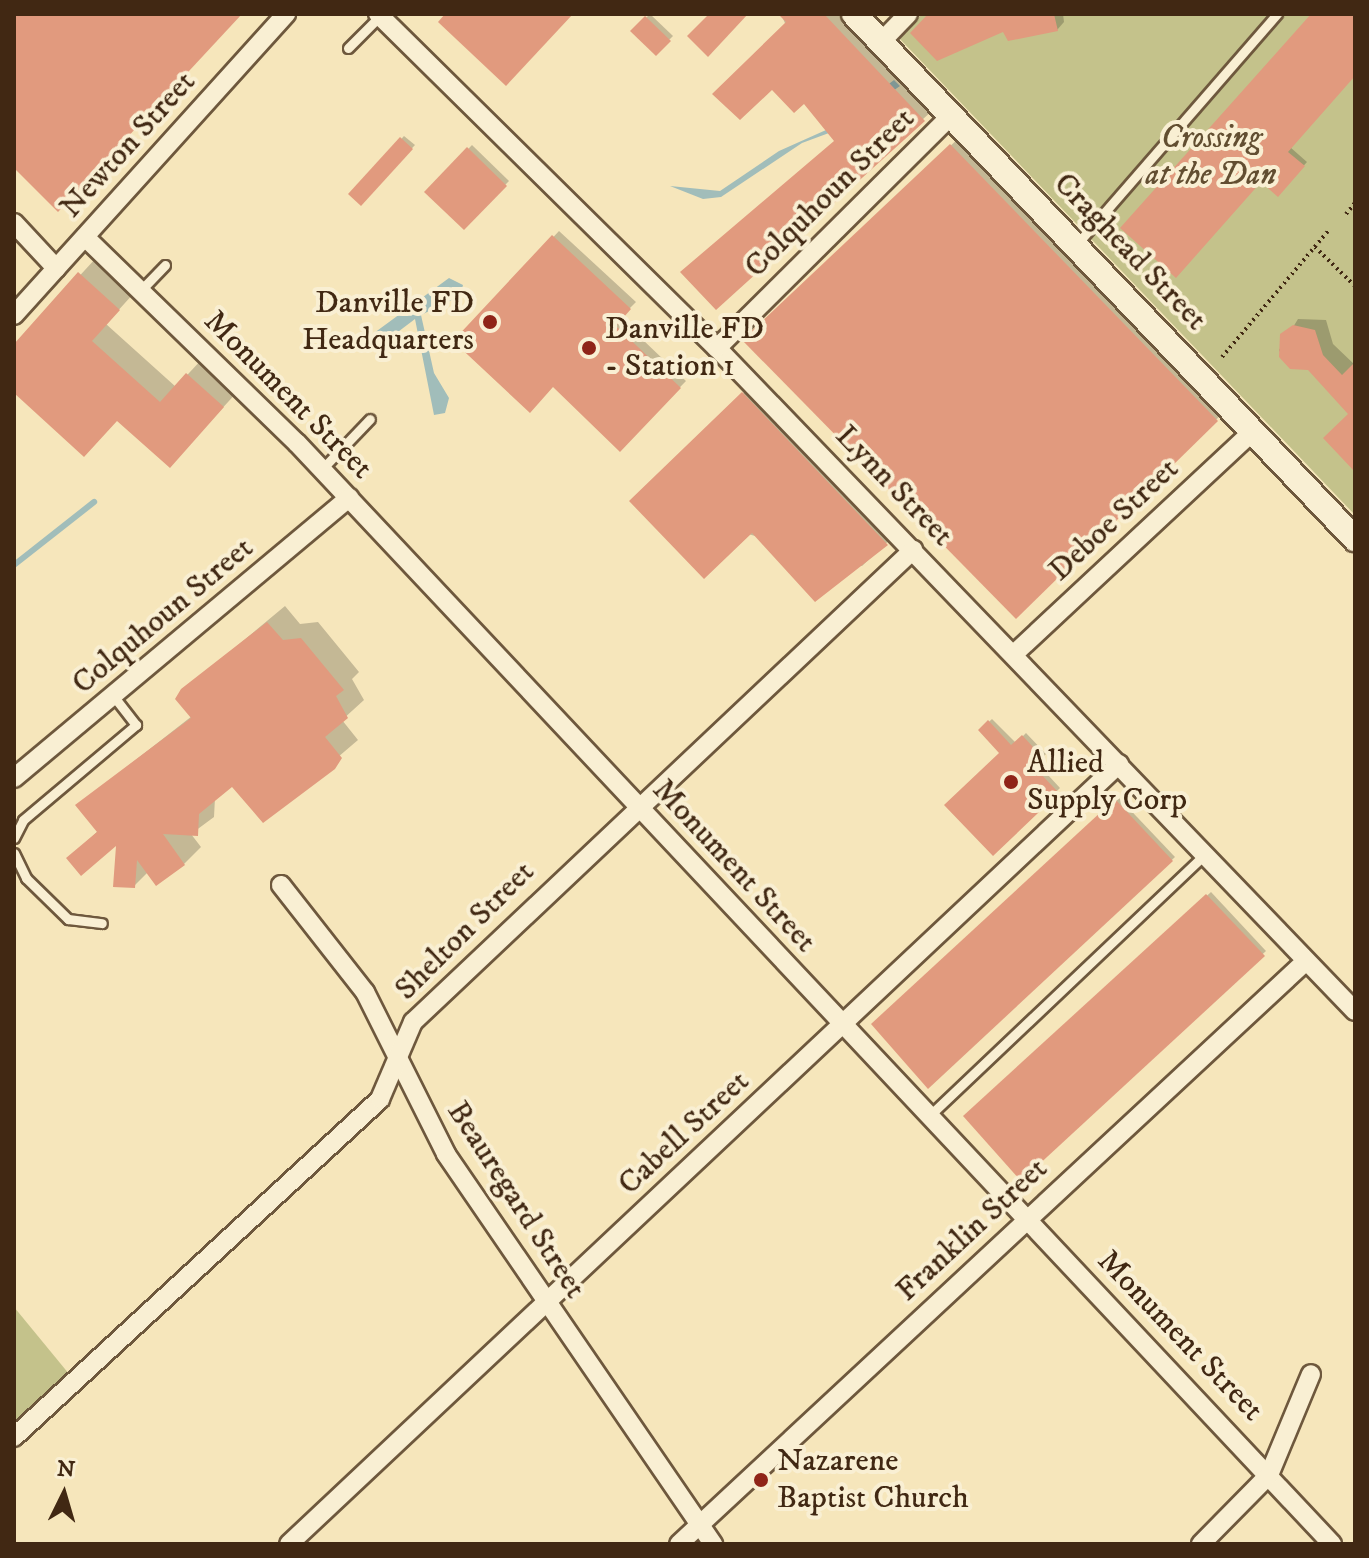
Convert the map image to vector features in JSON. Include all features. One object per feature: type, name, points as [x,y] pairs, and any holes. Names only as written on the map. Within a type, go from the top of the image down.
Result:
[{"type":"main road","name":"Craghead Street","points":[[854,14],[1077,244],[1355,539]]},
{"type":"street","name":"Newton Street","points":[[14,315],[286,14]]},
{"type":"street","points":[[881,42],[908,14]]},
{"type":"street","name":"Lynn Street","points":[[379,15],[717,348],[1355,1011]]},
{"type":"street","name":"Colquhoun Street","points":[[717,348],[952,115]]},
{"type":"street","points":[[14,223],[56,268]]},
{"type":"street","name":"Monument Street","points":[[85,237],[322,469],[635,806],[1332,1544]]},
{"type":"street","name":"Deboe Street","points":[[1014,654],[1254,430]]},
{"type":"street","name":"Colquhoun Street","points":[[14,778],[349,498]]},
{"type":"street","name":"Shelton Street","points":[[14,1437],[380,1099],[413,1022],[635,806],[913,550]]},
{"type":"street","name":"Cabell Street","points":[[289,1544],[1119,764]]},
{"type":"street","name":"Beauregard Street","points":[[281,885],[365,992],[446,1154],[713,1544]]},
{"type":"street","name":"Franklin Street","points":[[679,1544],[1306,961]]},
{"type":"street","points":[[1201,1544],[1269,1475],[1311,1374]]},
{"type":"lane","points":[[1077,244],[1277,14]]},
{"type":"lane","points":[[348,48],[379,15]]},
{"type":"lane","points":[[140,291],[165,265]]},
{"type":"lane","points":[[322,469],[370,419]]},
{"type":"lane","points":[[14,838],[23,820],[136,725],[113,696]]},
{"type":"lane","points":[[14,853],[26,878],[68,919],[102,923]]},
{"type":"lane","points":[[928,1117],[1205,854]]},
{"type":"path","points":[[1346,214],[1354,205]]},
{"type":"path","points":[[1222,357],[1328,231]]},
{"type":"path","points":[[1315,247],[1355,286]]},
{"type":"green space","name":"Crossing at the Dan","points":[[922,14],[1355,14],[1355,515],[899,38]]},
{"type":"green space","points":[[14,1307],[74,1380],[14,1437]]},
{"type":"water","points":[[894,80],[900,86],[837,130],[802,143],[721,197],[703,199],[670,186],[720,191],[779,151],[835,126]]},
{"type":"water","points":[[449,278],[463,285],[460,296],[421,315],[434,373],[449,398],[445,413],[434,415],[415,319],[382,344],[370,336]]},
{"type":"building","points":[[14,14],[242,14],[58,212],[14,168]]},
{"type":"building","points":[[445,14],[573,14],[506,86],[438,22]]},
{"type":"building","points":[[709,14],[748,14],[708,57],[687,36]]},
{"type":"building","points":[[778,14],[824,14],[925,121],[716,310],[680,272],[834,141],[804,104],[794,113],[772,90],[740,120],[712,94],[786,22]]},
{"type":"building","points":[[928,14],[1054,14],[1058,31],[1008,41],[1003,32],[937,61],[910,33]]},
{"type":"building","points":[[1311,14],[1355,14],[1355,76],[1288,152],[1305,166],[1278,197],[1261,182],[1176,278],[1120,228]]},
{"type":"building","points":[[645,16],[671,41],[656,56],[630,31]]},
{"type":"building","points":[[400,137],[413,149],[361,206],[348,194]]},
{"type":"building","points":[[950,144],[1218,421],[1016,619],[742,340]]},
{"type":"building","points":[[467,147],[507,186],[464,230],[424,192]]},
{"type":"building","points":[[552,235],[631,309],[616,326],[681,388],[620,452],[553,387],[530,413],[453,341]]},
{"type":"building","points":[[78,272],[120,310],[92,341],[160,402],[186,373],[224,407],[170,468],[117,421],[84,457],[14,393],[14,344]]},
{"type":"building","points":[[1293,325],[1315,330],[1323,355],[1342,375],[1355,362],[1355,472],[1323,438],[1348,414],[1308,370],[1290,369],[1279,357],[1280,334]]},
{"type":"building","points":[[742,392],[888,545],[815,602],[752,533],[704,579],[629,501]]},
{"type":"building","points":[[267,622],[283,640],[301,638],[344,690],[336,696],[348,718],[325,737],[342,758],[335,769],[263,823],[232,787],[199,814],[198,836],[163,834],[185,865],[156,886],[137,860],[135,888],[113,887],[116,846],[81,876],[66,858],[97,832],[75,805],[191,718],[175,699],[181,689]]},
{"type":"building","points":[[988,720],[1011,745],[1022,735],[1044,759],[1035,768],[1059,793],[993,856],[944,805],[999,753],[978,730]]},
{"type":"building","points":[[1115,799],[1173,861],[928,1089],[871,1024]]},
{"type":"building","points":[[1206,894],[1265,956],[1021,1181],[963,1116]]},
{"type":"waterway","points":[[14,565],[94,502]]},
{"type":"place","name":"Danville FD Headquarters","points":[[490,322]]},
{"type":"place","name":"Danville FD - Station 1","points":[[589,348]]},
{"type":"place","name":"Allied Supply Corp","points":[[1011,782]]},
{"type":"place","name":"Nazarene Baptist Church","points":[[761,1480]]}]
